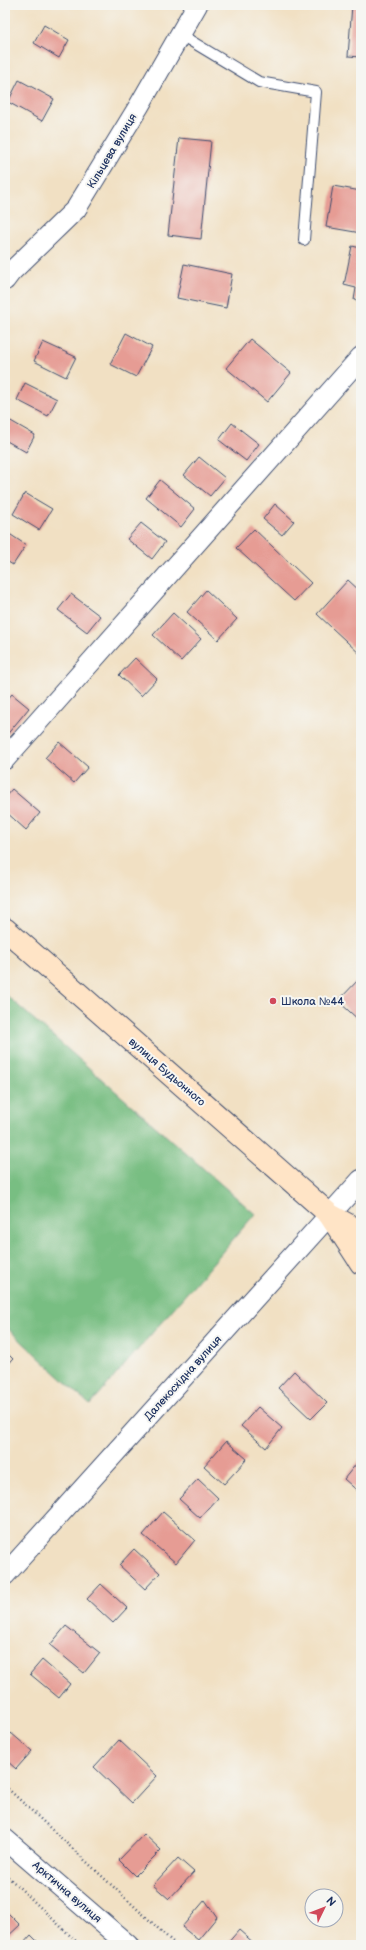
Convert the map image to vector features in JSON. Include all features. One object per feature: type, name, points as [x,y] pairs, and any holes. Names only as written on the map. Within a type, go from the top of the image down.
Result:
[{"type":"main road","name":"вулиця Будьонного","points":[[5,929],[330,1214],[361,1232]]},
{"type":"main road","name":"вулиця Будьонного","points":[[330,1214],[361,1263]]},
{"type":"street","name":"Кільцева вулиця","points":[[5,280],[11,272],[76,209],[181,35],[197,5]]},
{"type":"street","points":[[5,759],[361,357]]},
{"type":"street","name":"Далекосхідна вулиця","points":[[5,1575],[361,1180]]},
{"type":"street","name":"Арктична вулиця","points":[[5,1839],[128,1945]]},
{"type":"lane","points":[[181,35],[259,82],[316,92],[304,240]]},
{"type":"path","points":[[5,1786],[176,1945]]},
{"type":"path","points":[[5,1874],[80,1945]]},
{"type":"green space","points":[[5,994],[255,1214],[90,1405],[5,1326]]},
{"type":"building","points":[[352,5],[361,5],[361,57],[348,56]]},
{"type":"building","points":[[44,25],[69,40],[59,58],[34,43]]},
{"type":"building","points":[[19,80],[54,99],[42,121],[8,102]]},
{"type":"building","points":[[179,138],[211,141],[201,239],[168,235]]},
{"type":"building","points":[[333,186],[361,191],[361,233],[326,227]]},
{"type":"building","points":[[352,246],[361,248],[361,301],[354,300],[356,288],[344,285]]},
{"type":"building","points":[[184,264],[232,274],[226,308],[177,298]]},
{"type":"building","points":[[126,333],[152,347],[136,377],[110,364]]},
{"type":"building","points":[[250,339],[291,373],[267,402],[226,368]]},
{"type":"building","points":[[43,342],[76,357],[66,377],[34,361]]},
{"type":"building","points":[[25,383],[57,399],[48,416],[17,400]]},
{"type":"building","points":[[9,420],[35,435],[26,452],[5,440],[5,426]]},
{"type":"building","points":[[232,423],[259,444],[246,461],[219,440]]},
{"type":"building","points":[[199,457],[225,478],[210,496],[184,475]]},
{"type":"building","points":[[160,480],[195,509],[181,527],[146,498]]},
{"type":"building","points":[[25,493],[52,509],[39,530],[13,514]]},
{"type":"building","points":[[275,504],[294,521],[282,535],[263,519]]},
{"type":"building","points":[[141,523],[165,542],[152,559],[127,539]]},
{"type":"building","points":[[254,529],[311,583],[294,601],[236,548]]},
{"type":"building","points":[[5,531],[26,545],[13,565],[5,560]]},
{"type":"building","points":[[348,580],[361,592],[361,655],[317,614]]},
{"type":"building","points":[[206,590],[237,619],[218,640],[187,612]]},
{"type":"building","points":[[71,594],[100,616],[87,632],[58,610]]},
{"type":"building","points":[[173,613],[201,639],[181,661],[153,635]]},
{"type":"building","points":[[135,658],[157,679],[141,696],[119,675]]},
{"type":"building","points":[[12,694],[29,708],[5,737],[5,702]]},
{"type":"building","points":[[59,742],[88,767],[74,783],[45,758]]},
{"type":"building","points":[[12,789],[40,813],[26,830],[5,811],[5,797]]},
{"type":"building","points":[[361,977],[361,1022],[338,1001]]},
{"type":"building","points":[[5,1351],[13,1359],[5,1368]]},
{"type":"building","points":[[294,1371],[327,1403],[311,1419],[278,1388]]},
{"type":"building","points":[[258,1407],[282,1428],[266,1448],[241,1426]]},
{"type":"building","points":[[226,1441],[247,1459],[224,1484],[204,1466]]},
{"type":"building","points":[[361,1458],[361,1494],[344,1479]]},
{"type":"building","points":[[198,1479],[218,1498],[200,1518],[179,1499]]},
{"type":"building","points":[[163,1512],[195,1540],[176,1563],[143,1535]]},
{"type":"building","points":[[134,1549],[160,1573],[145,1589],[119,1565]]},
{"type":"building","points":[[101,1584],[127,1608],[113,1623],[87,1599]]},
{"type":"building","points":[[66,1626],[100,1653],[84,1673],[50,1645]]},
{"type":"building","points":[[42,1660],[70,1684],[59,1698],[30,1674]]},
{"type":"building","points":[[11,1733],[32,1751],[16,1769],[5,1759],[5,1740]]},
{"type":"building","points":[[119,1740],[157,1776],[132,1803],[94,1767]]},
{"type":"building","points":[[144,1834],[161,1850],[135,1876],[119,1860]]},
{"type":"building","points":[[178,1858],[194,1872],[169,1899],[153,1885]]},
{"type":"building","points":[[205,1900],[217,1917],[198,1940],[182,1927]]},
{"type":"building","points":[[5,1910],[20,1925],[5,1939]]},
{"type":"building","points":[[239,1930],[256,1945],[226,1945]]},
{"type":"building","points":[[31,1935],[41,1945],[22,1945]]},
{"type":"place","name":"Школа №44","points":[[273,1001]]}]
